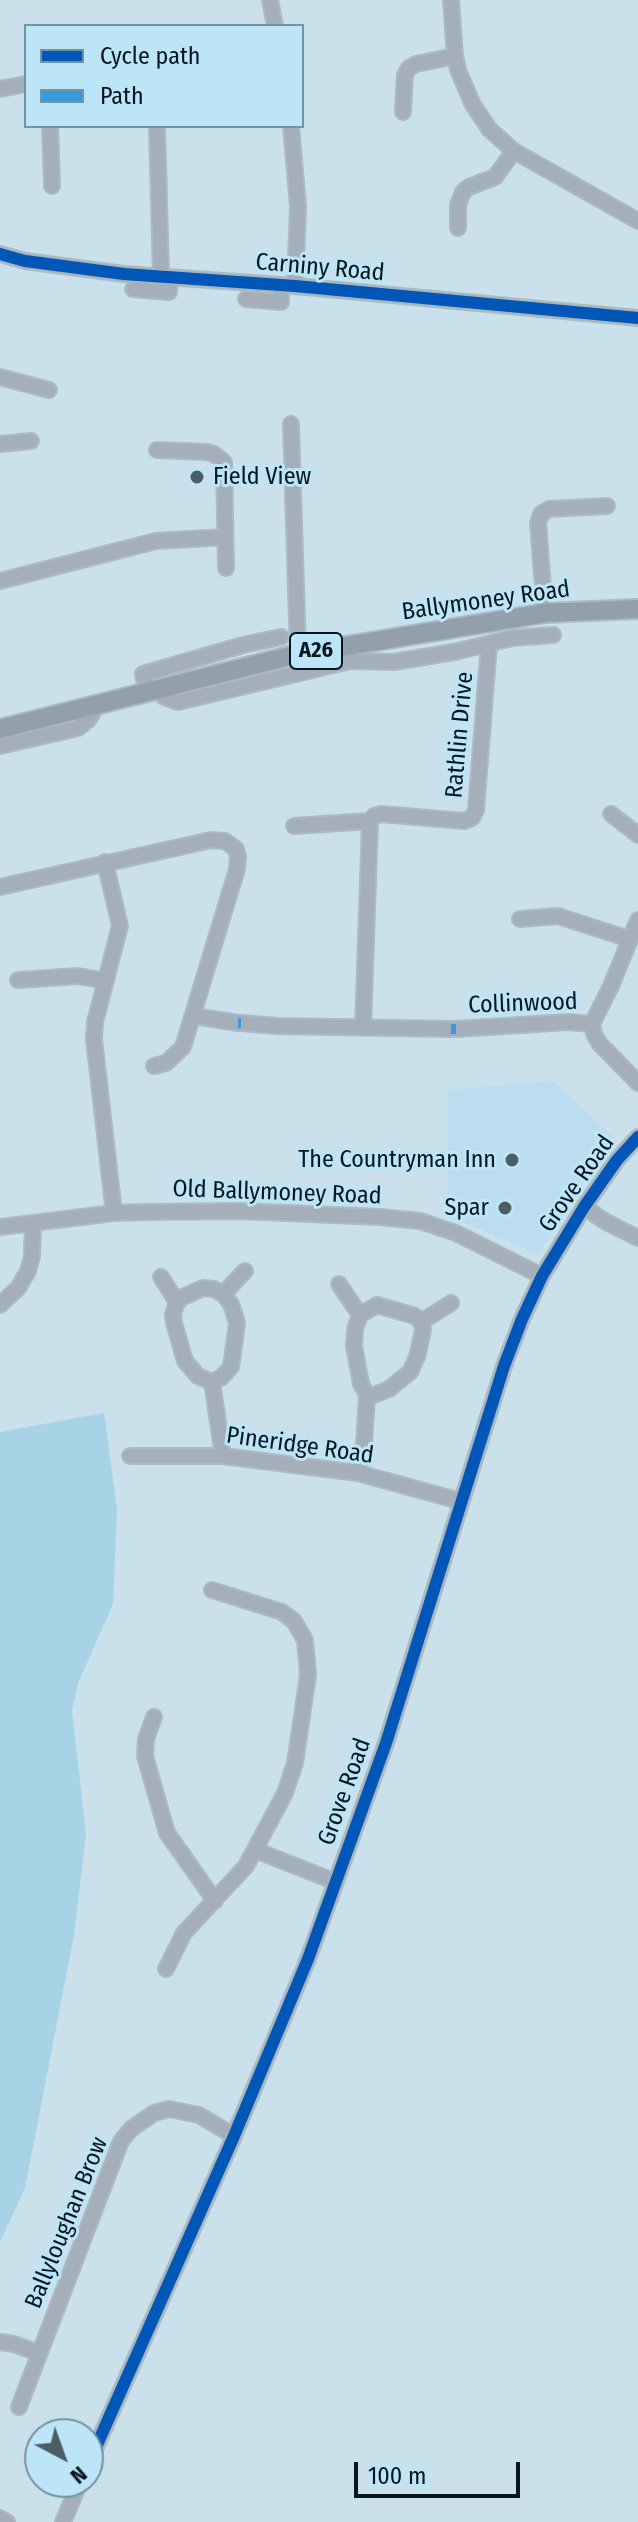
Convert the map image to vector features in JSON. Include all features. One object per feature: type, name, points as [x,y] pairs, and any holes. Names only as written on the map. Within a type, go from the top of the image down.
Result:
[{"type":"main road","name":"Ballymoney Road","points":[[0,729],[298,654],[545,613],[638,609]]},
{"type":"street","points":[[270,0],[275,24]]},
{"type":"street","points":[[451,0],[455,56],[463,83],[479,115],[495,135],[514,151],[638,221]]},
{"type":"street","points":[[403,112],[405,75],[409,68],[455,56]]},
{"type":"street","points":[[0,89],[24,84]]},
{"type":"street","points":[[50,128],[52,186]]},
{"type":"street","points":[[133,289],[169,292],[165,276],[157,128]]},
{"type":"street","points":[[288,286],[298,206],[291,128]]},
{"type":"street","points":[[458,228],[459,200],[464,190],[495,177],[514,151]]},
{"type":"street","name":"Carniny Road","points":[[0,254],[39,263],[124,274],[638,318]]},
{"type":"street","name":"Carniny Road","points":[[246,299],[281,302],[288,286]]},
{"type":"street","points":[[0,377],[49,390]]},
{"type":"street","points":[[291,424],[298,654]]},
{"type":"street","points":[[0,444],[31,441]]},
{"type":"street","points":[[157,450],[211,453],[224,461],[226,568]]},
{"type":"street","points":[[545,613],[538,523],[541,514],[550,509],[607,506]]},
{"type":"street","points":[[0,581],[156,541],[225,537]]},
{"type":"street","name":"Ballymoney Road","points":[[154,690],[178,702],[350,661],[394,662],[512,638],[553,635]]},
{"type":"street","points":[[154,690],[143,674],[281,637]]},
{"type":"street","name":"Ballymoney Road","points":[[389,639],[394,662]]},
{"type":"street","name":"Rathlin Drive","points":[[294,826],[370,821],[381,814],[464,821],[475,815],[489,644]]},
{"type":"street","name":"Ballymoney Road","points":[[0,746],[78,728],[89,719],[97,705]]},
{"type":"street","points":[[611,814],[638,835]]},
{"type":"street","points":[[194,1016],[277,1026],[363,1028],[370,821]]},
{"type":"street","points":[[0,887],[211,840],[225,841],[236,849],[237,869],[194,1016],[179,1052],[166,1063],[154,1066]]},
{"type":"street","points":[[105,862],[120,926],[95,1022],[94,1039],[114,1213]]},
{"type":"street","points":[[520,919],[558,916],[629,939]]},
{"type":"street","name":"Collinwood","points":[[638,920],[592,1024],[599,1043],[638,1083]]},
{"type":"street","points":[[18,980],[78,976],[106,981]]},
{"type":"street","name":"Collinwood","points":[[363,1028],[454,1029],[568,1022],[592,1024]]},
{"type":"street","name":"Grove Road","points":[[104,2429],[234,2136],[308,1959],[386,1743],[504,1366],[542,1276],[584,1207],[617,1160],[638,1137]]},
{"type":"street","points":[[584,1207],[638,1238]]},
{"type":"street","name":"Old Ballymoney Road","points":[[0,1227],[114,1213],[308,1213],[420,1221],[456,1233],[542,1276]]},
{"type":"street","points":[[0,1305],[18,1288],[28,1271],[32,1256],[33,1223]]},
{"type":"street","points":[[223,1294],[245,1271]]},
{"type":"street","points":[[161,1277],[177,1302]]},
{"type":"street","points":[[339,1284],[360,1315]]},
{"type":"street","points":[[203,1288],[214,1289],[223,1294],[236,1314],[231,1367],[222,1377],[212,1382],[198,1376],[185,1361],[174,1323],[177,1302],[203,1288]]},
{"type":"street","points":[[421,1322],[451,1303]]},
{"type":"street","points":[[358,1473],[364,1445],[367,1395],[361,1384],[354,1346],[360,1315],[371,1307],[383,1305],[415,1316],[423,1330],[410,1372],[389,1389],[367,1395]]},
{"type":"street","points":[[212,1382],[223,1456]]},
{"type":"street","name":"Pineridge Road","points":[[130,1456],[223,1456],[358,1473],[460,1501]]},
{"type":"street","points":[[166,1969],[184,1933],[246,1866],[285,1793],[295,1763],[308,1675],[308,1655],[301,1629],[288,1616],[212,1590]]},
{"type":"street","points":[[154,1717],[146,1739],[146,1760],[167,1833],[215,1901]]},
{"type":"street","points":[[255,1850],[336,1882]]},
{"type":"street","name":"Ballyloughan Brow","points":[[19,2407],[121,2141],[131,2129],[154,2113],[169,2109],[199,2115],[234,2136]]},
{"type":"street","points":[[0,2342],[39,2353]]},
{"type":"street","points":[[63,2522],[73,2498]]},
{"type":"street","points":[[0,2518],[7,2522]]},
{"type":"shaded area","points":[[553,1081],[613,1137],[538,1254],[448,1216],[448,1090]]},
{"type":"shaded area","points":[[104,1413],[117,1509],[113,1604],[78,1683],[72,1711],[86,1834],[74,1935],[25,2188],[0,2242],[0,1432]]},
{"type":"marked path","points":[[451,1029],[456,1029]]},
{"type":"cycle path","points":[[0,254],[25,261],[124,274],[295,286],[638,318]]},
{"type":"cycle path","points":[[104,2429],[234,2136],[308,1959],[386,1743],[504,1366],[522,1319],[542,1276],[584,1207],[617,1160],[638,1137]]},
{"type":"place","name":"Field View","points":[[197,477]]},
{"type":"place","name":"The Countryman Inn","points":[[512,1160]]},
{"type":"place","name":"Spar","points":[[505,1208]]}]
